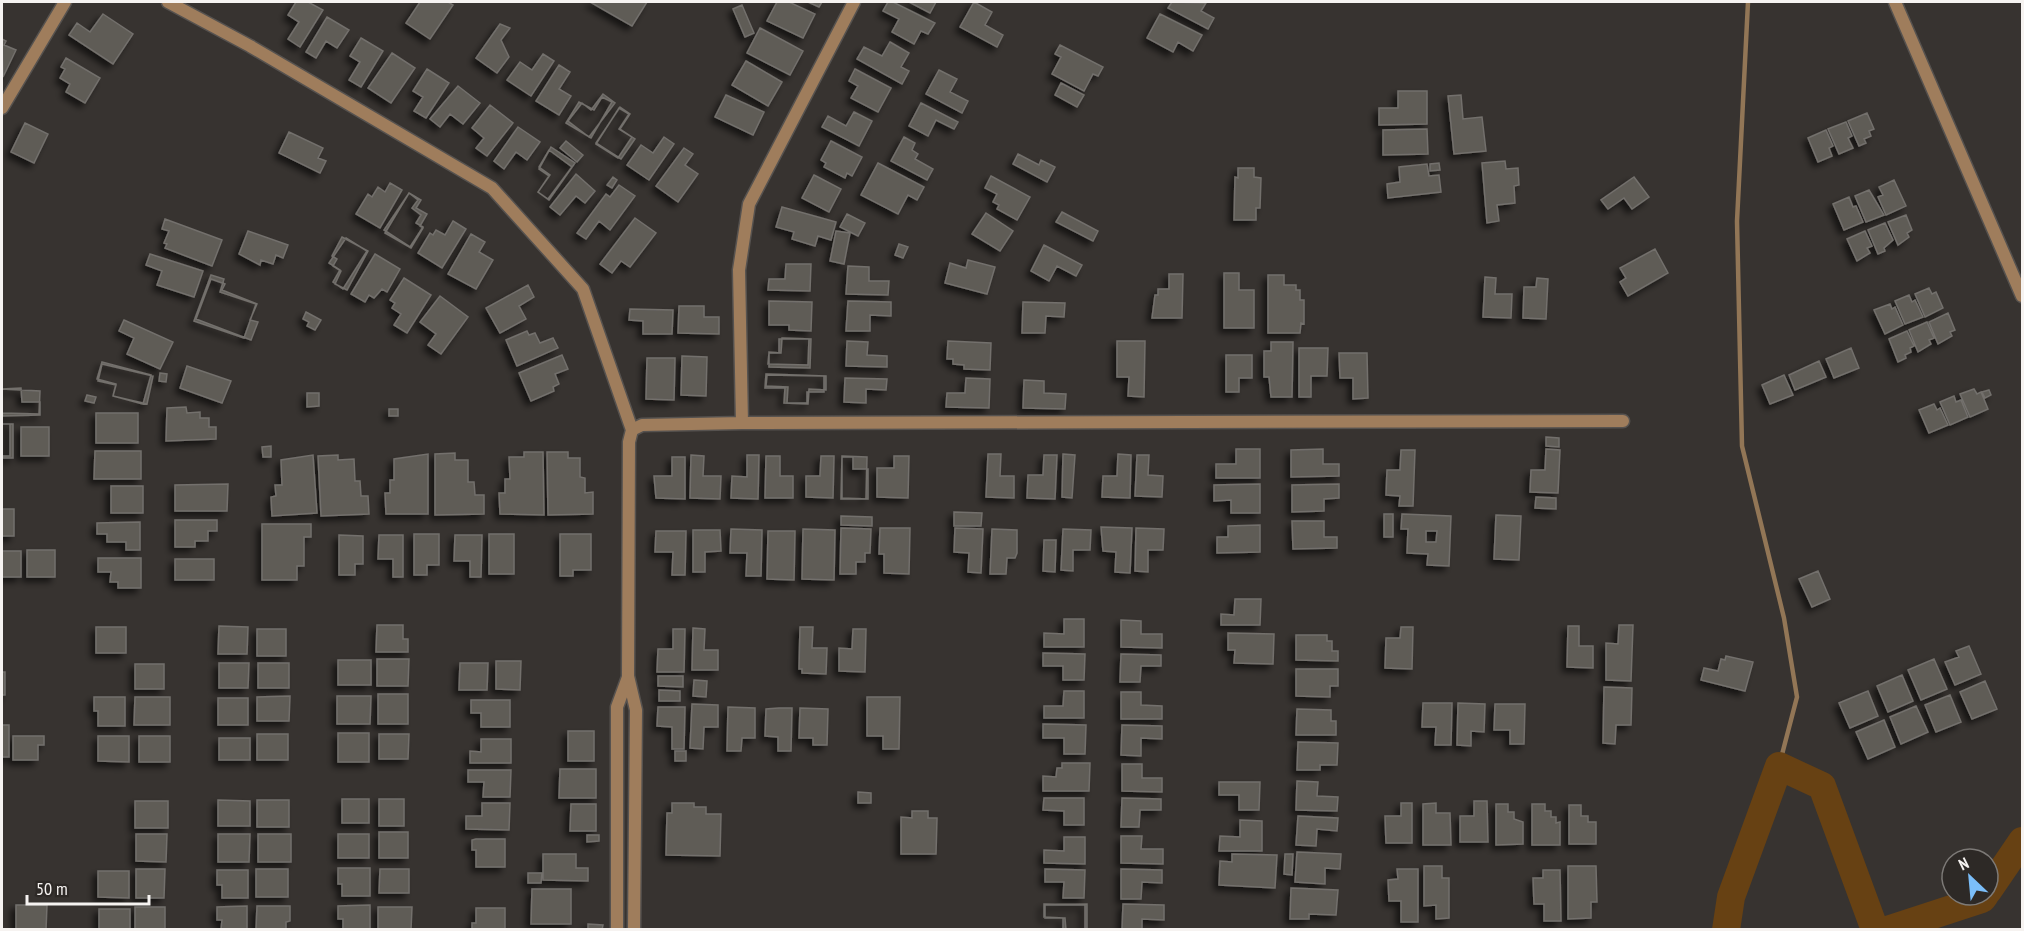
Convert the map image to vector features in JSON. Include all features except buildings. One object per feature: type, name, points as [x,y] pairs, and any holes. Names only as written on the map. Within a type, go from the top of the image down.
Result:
[{"type":"street","points":[[2,108],[65,2]]},
{"type":"street","points":[[168,2],[250,46],[492,188],[583,289],[632,430],[629,442],[628,676],[636,711],[634,930]]},
{"type":"street","points":[[742,423],[739,270],[749,204],[854,2]]},
{"type":"street","points":[[1895,2],[2022,296]]},
{"type":"street","points":[[632,430],[642,425],[742,423],[1623,421]]},
{"type":"street","points":[[617,930],[617,707],[628,676]]},
{"type":"waterway","points":[[1748,2],[1737,221],[1742,446],[1784,618],[1797,697],[1779,766]]},
{"type":"waterway","points":[[1726,930],[1731,897],[1779,766],[1822,786],[1875,930]]},
{"type":"waterway","points":[[2000,873],[2022,841]]},
{"type":"waterway","points":[[1887,930],[1957,907]]}]
